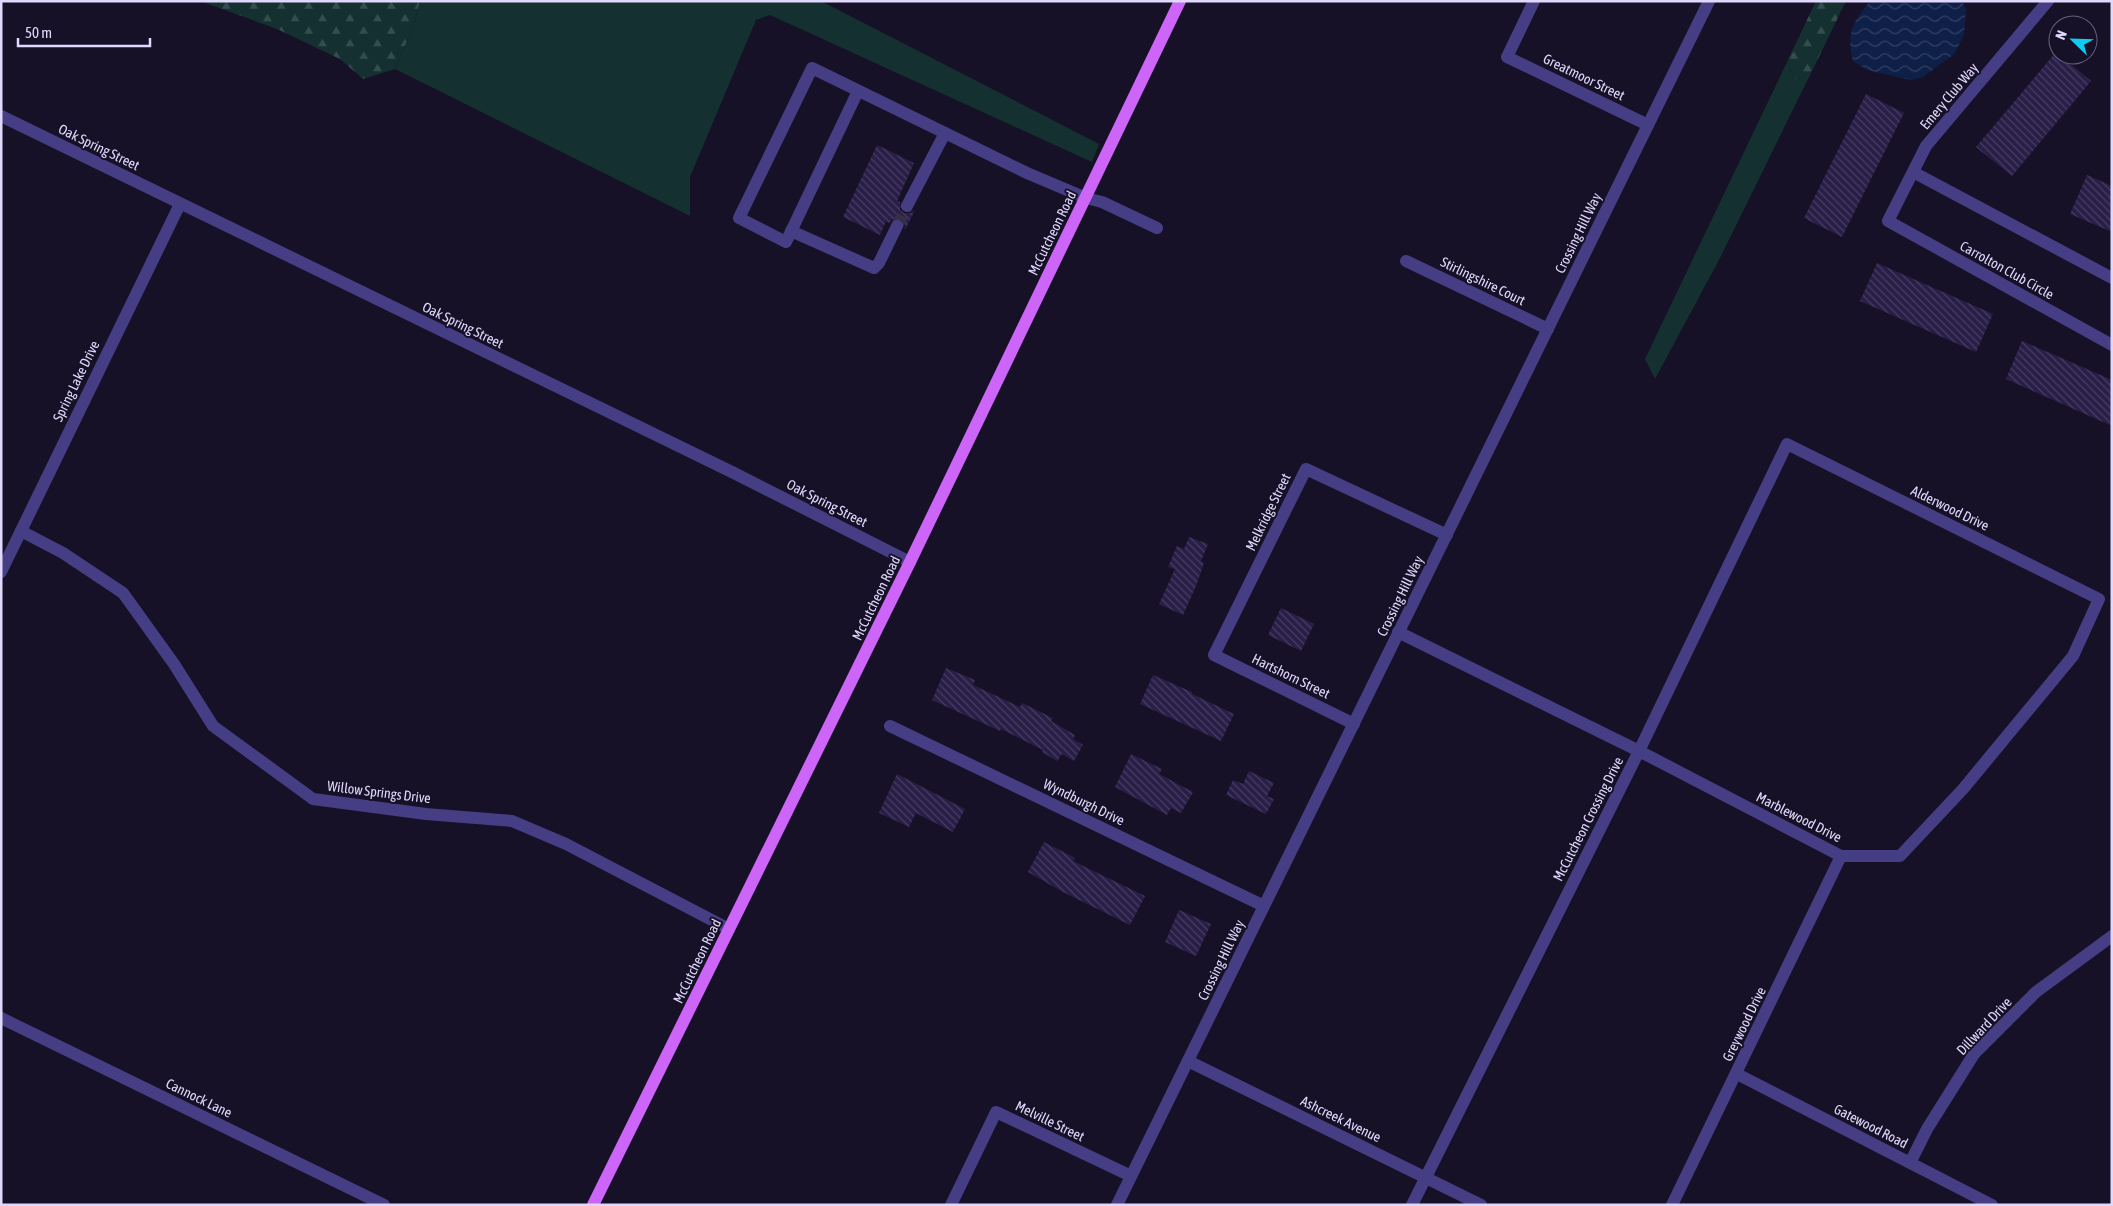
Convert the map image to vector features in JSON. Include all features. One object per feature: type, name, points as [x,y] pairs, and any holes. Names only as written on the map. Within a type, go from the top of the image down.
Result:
[{"type":"main road","name":"McCutcheon Road","points":[[593,1205],[910,562],[1180,1]]},
{"type":"street","name":"Greatmoor Street","points":[[1534,1],[1507,56],[1648,125]]},
{"type":"street","name":"Crossing Hill Way","points":[[1117,1205],[1709,1]]},
{"type":"street","name":"Emery Club Way","points":[[1888,221],[1926,146],[2048,1]]},
{"type":"street","points":[[858,90],[786,242],[739,218],[812,68],[858,90],[945,132],[1027,173],[1086,198],[1102,202],[1156,228]]},
{"type":"street","name":"Oak Spring Street","points":[[1,116],[734,473],[910,562]]},
{"type":"street","points":[[908,206],[945,132]]},
{"type":"street","points":[[1913,172],[2112,278]]},
{"type":"street","name":"Spring Lake Drive","points":[[1,572],[180,204]]},
{"type":"street","name":"Carrolton Club Circle","points":[[1888,221],[2112,345]]},
{"type":"street","points":[[791,230],[874,268],[879,263],[897,226]]},
{"type":"street","name":"Stirlingshire Court","points":[[1406,261],[1548,329]]},
{"type":"street","name":"Alderwood Drive","points":[[1787,444],[2099,599]]},
{"type":"street","name":"McCutcheon Crossing Drive","points":[[1412,1205],[1639,751],[1787,444]]},
{"type":"street","name":"Melkridge Street","points":[[1214,655],[1306,469],[1447,535]]},
{"type":"street","name":"Willow Springs Drive","points":[[21,531],[63,553],[123,593],[174,664],[213,726],[313,799],[426,814],[512,820],[566,844],[729,929]]},
{"type":"street","name":"Marblewood Drive","points":[[1398,632],[1639,751],[1841,856],[1900,856],[1963,788],[2073,656],[2099,599]]},
{"type":"street","name":"Hartshorn Street","points":[[1214,655],[1354,724]]},
{"type":"street","name":"Wyndburgh Drive","points":[[890,726],[1264,906]]},
{"type":"street","name":"Greywood Drive","points":[[1672,1205],[1841,856]]},
{"type":"street","name":"Dillward Drive","points":[[1910,1163],[1927,1129],[1974,1054],[2036,992],[2112,936]]},
{"type":"street","name":"Cannock Lane","points":[[1,1018],[384,1205]]},
{"type":"street","name":"Ashcreek Avenue","points":[[1188,1061],[1481,1205]]},
{"type":"street","name":"Gatewood Road","points":[[1737,1074],[1992,1205]]},
{"type":"street","name":"Melville Street","points":[[951,1205],[996,1112],[1131,1176]]},
{"type":"green space","points":[[200,1],[420,1],[413,27],[395,69],[363,79],[340,59],[277,29]]},
{"type":"green space","points":[[420,1],[821,1],[1099,144],[1092,162],[770,15],[756,20],[690,177],[690,216],[395,69],[413,27]]},
{"type":"green space","points":[[1816,1],[1846,1],[1812,71],[1796,81],[1787,62]]},
{"type":"green space","points":[[1787,62],[1796,81],[1812,71],[1720,258],[1655,379],[1645,359]]},
{"type":"water","points":[[1870,1],[1962,1],[1966,10],[1964,35],[1954,54],[1923,77],[1911,80],[1867,70],[1853,61],[1850,43],[1852,28]]},
{"type":"building","points":[[2048,62],[2048,65],[2072,65],[2091,81],[2012,176],[1976,147]]},
{"type":"building","points":[[1866,94],[1904,113],[1842,237],[1804,218]]},
{"type":"building","points":[[877,145],[914,163],[897,201],[900,202],[900,210],[904,213],[911,213],[915,210],[905,230],[904,222],[900,219],[893,219],[889,223],[886,221],[880,235],[843,217]]},
{"type":"building","points":[[2087,175],[2112,186],[2112,232],[2070,214]]},
{"type":"building","points":[[1877,263],[1993,314],[1976,352],[1860,301]]},
{"type":"building","points":[[2022,341],[2112,380],[2112,426],[2006,379]]},
{"type":"building","points":[[1189,537],[1208,544],[1201,561],[1204,563],[1196,586],[1183,615],[1159,604],[1175,569],[1168,567],[1177,546],[1184,549]]},
{"type":"building","points":[[1281,608],[1314,624],[1301,651],[1268,635]]},
{"type":"building","points":[[946,668],[975,680],[973,685],[1020,707],[1022,703],[1053,718],[1051,721],[1075,735],[1073,739],[1083,745],[1074,761],[1062,754],[1057,761],[1042,752],[1043,750],[1001,729],[1000,731],[932,700]]},
{"type":"building","points":[[1153,675],[1192,692],[1192,694],[1234,714],[1221,741],[1140,704]]},
{"type":"building","points":[[1131,754],[1162,769],[1159,774],[1193,792],[1181,813],[1171,808],[1167,815],[1115,787]]},
{"type":"building","points":[[1249,771],[1274,783],[1267,796],[1274,799],[1266,814],[1226,795],[1233,780],[1243,784]]},
{"type":"building","points":[[897,774],[965,809],[953,832],[916,813],[909,827],[879,813]]},
{"type":"building","points":[[1044,842],[1075,858],[1073,861],[1145,896],[1130,925],[1063,892],[1028,872]]},
{"type":"building","points":[[1179,910],[1211,924],[1196,956],[1165,942]]},
{"type":"tunnel","points":[[897,226],[907,206]]}]
